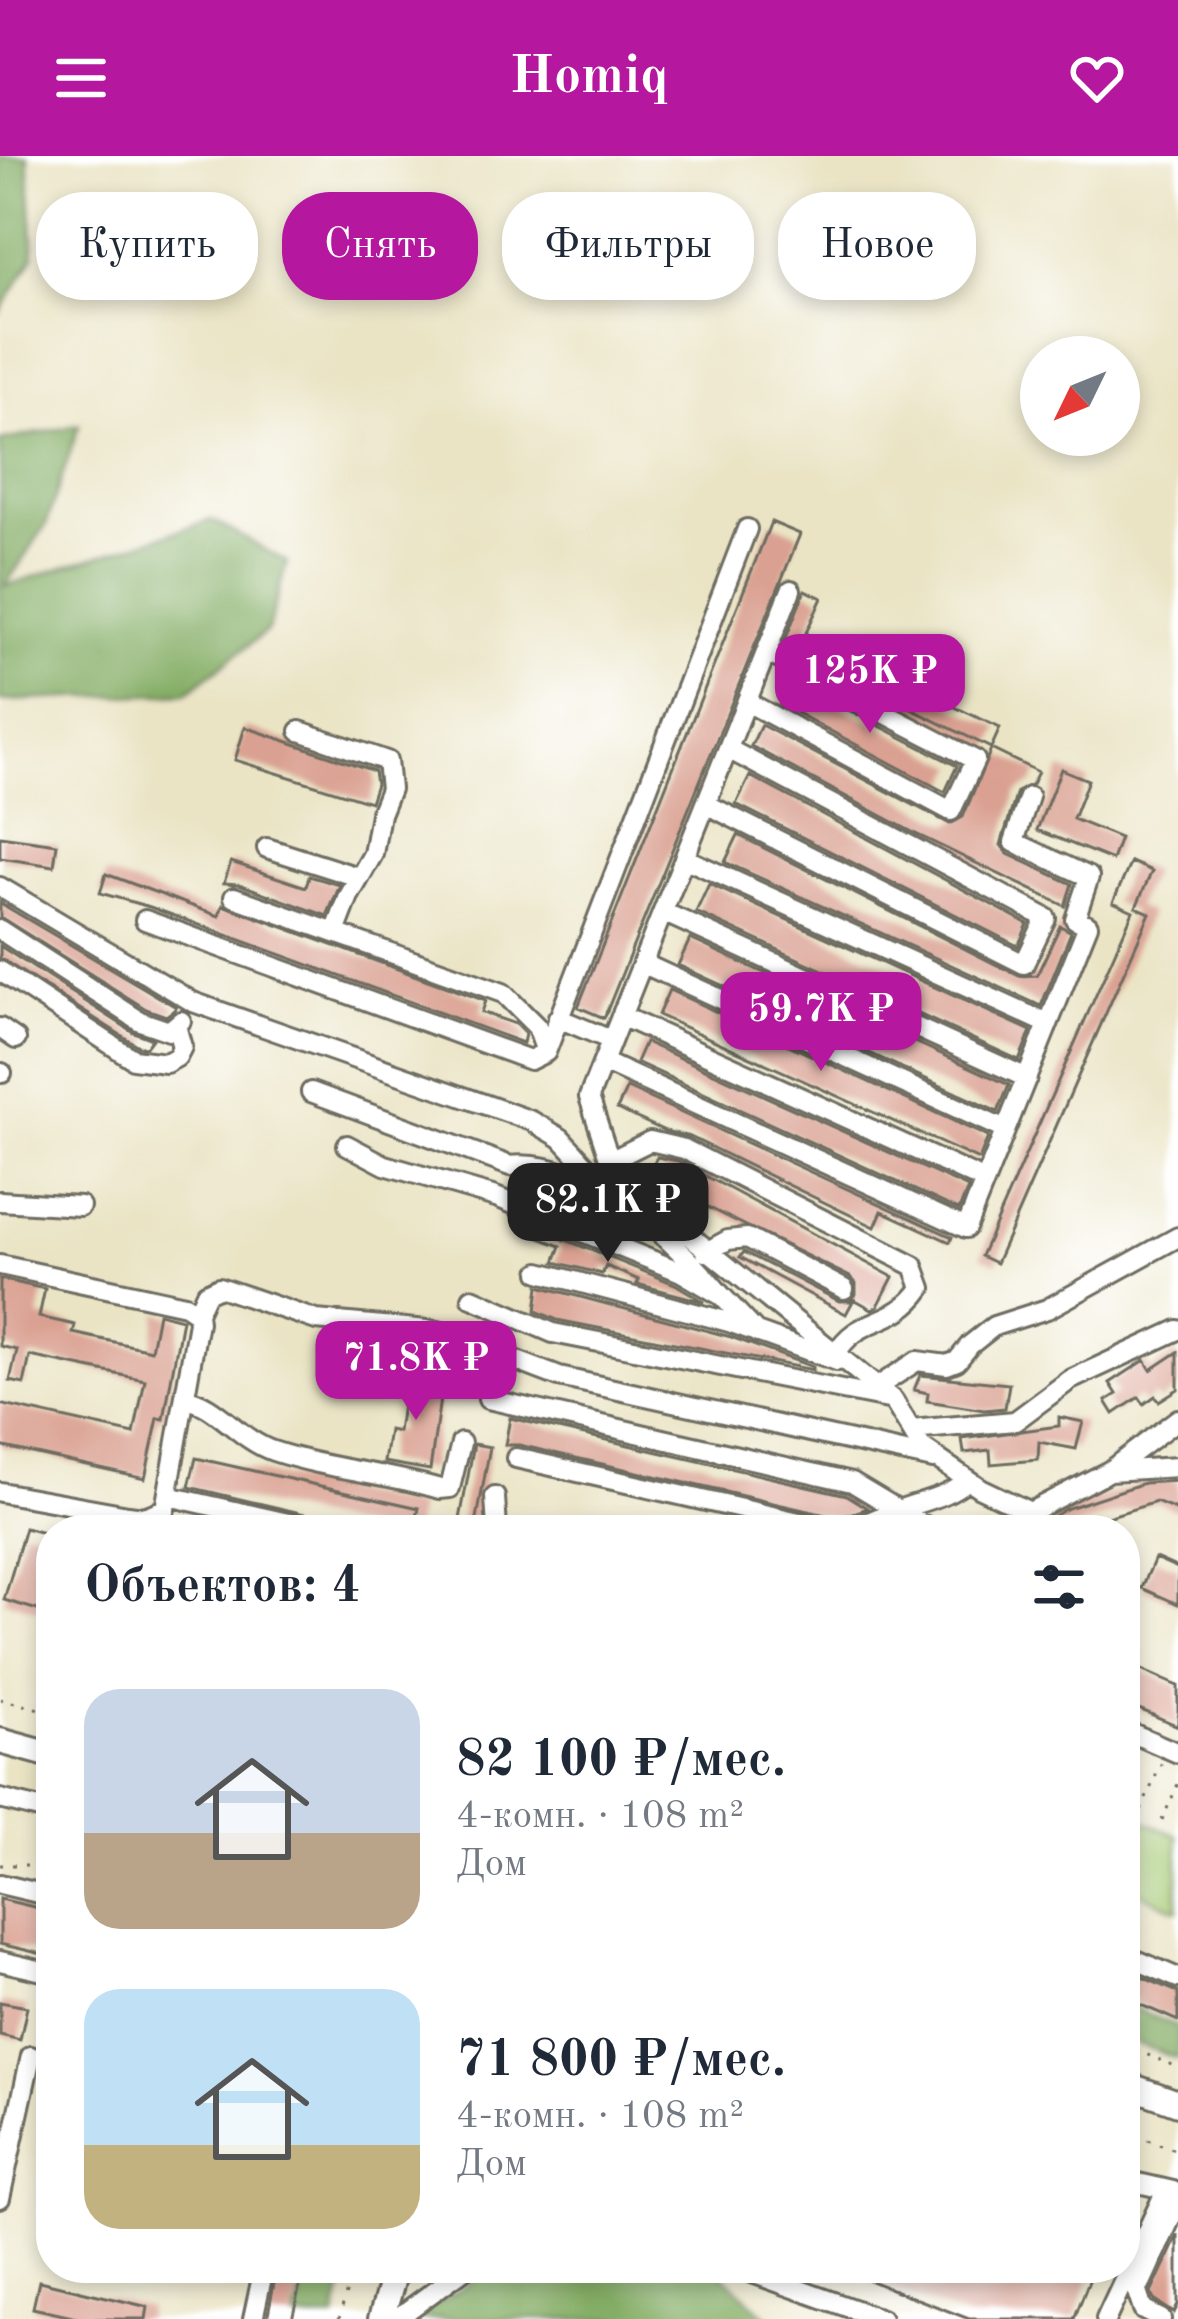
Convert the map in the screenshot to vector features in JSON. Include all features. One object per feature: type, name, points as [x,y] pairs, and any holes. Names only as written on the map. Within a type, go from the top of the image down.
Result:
[{"type":"main road","points":[[0,1741],[36,1750]]},
{"type":"main road","points":[[1140,2089],[1178,2103]]},
{"type":"main road","points":[[381,2319],[391,2283]]},
{"type":"street","points":[[146,920],[530,1060],[546,1052],[747,529]]},
{"type":"street","points":[[791,590],[589,1097],[610,1161],[626,1184],[893,1400],[922,1448],[967,1480],[1030,1512]]},
{"type":"street","points":[[746,702],[951,811],[975,760],[766,652]]},
{"type":"street","points":[[300,731],[387,761],[390,789],[373,854],[336,930]]},
{"type":"street","points":[[706,804],[1024,964],[1046,918],[728,749]]},
{"type":"street","points":[[603,1063],[965,1228],[1088,925],[1075,919],[1089,877],[1013,842],[1029,797]]},
{"type":"street","points":[[267,848],[358,877]]},
{"type":"street","points":[[684,858],[1048,1024]]},
{"type":"street","points":[[0,887],[193,1002],[532,1121],[561,1138],[617,1199],[654,1226],[757,1333]]},
{"type":"street","points":[[234,896],[503,993],[537,1027],[546,1052]]},
{"type":"street","points":[[663,912],[1027,1078]]},
{"type":"street","points":[[0,930],[140,1021],[169,1031],[193,1002]]},
{"type":"street","points":[[642,964],[1006,1130]]},
{"type":"street","points":[[0,971],[133,1059],[166,1063],[177,1057],[182,1047],[176,1026]]},
{"type":"street","points":[[621,1016],[985,1181]]},
{"type":"street","points":[[558,1018],[611,1040]]},
{"type":"street","points":[[311,1091],[510,1166],[530,1163],[559,1173],[617,1199]]},
{"type":"street","points":[[610,1161],[650,1141],[684,1149],[914,1266],[922,1288],[907,1310],[855,1330],[841,1360]]},
{"type":"street","points":[[346,1145],[413,1175],[496,1197],[681,1272],[722,1296]]},
{"type":"street","points":[[0,1201],[80,1206]]},
{"type":"street","points":[[654,1226],[680,1229]]},
{"type":"street","points":[[706,1252],[728,1240],[747,1238],[844,1289]]},
{"type":"street","points":[[877,1387],[917,1361],[946,1365],[957,1361],[994,1326],[1047,1309],[1178,1238]]},
{"type":"street","points":[[0,1265],[185,1305],[197,1313]]},
{"type":"street","points":[[540,1272],[841,1360]]},
{"type":"street","points":[[149,1515],[165,1509],[197,1313],[206,1293],[219,1287],[316,1319],[438,1330],[559,1377],[938,1459]]},
{"type":"street","points":[[472,1298],[553,1333],[893,1400]]},
{"type":"street","points":[[911,1430],[1015,1421],[1070,1381],[1178,1330]]},
{"type":"street","points":[[185,1399],[203,1401],[248,1441],[275,1452],[440,1489],[451,1488],[456,1479],[461,1443]]},
{"type":"street","points":[[488,1399],[852,1483],[902,1515]]},
{"type":"street","points":[[1026,1515],[1109,1471],[1178,1419]]},
{"type":"street","points":[[516,1458],[768,1515]]},
{"type":"street","points":[[1109,1471],[1178,1467]]},
{"type":"street","points":[[887,1515],[931,1502],[967,1480]]},
{"type":"street","points":[[0,1492],[132,1515]]},
{"type":"street","points":[[168,1496],[252,1515]]},
{"type":"street","points":[[494,1497],[496,1515]]},
{"type":"street","points":[[1140,1737],[1173,1751]]},
{"type":"street","points":[[0,1799],[36,1808]]},
{"type":"street","points":[[0,1884],[36,1893]]},
{"type":"street","points":[[0,1961],[36,1969]]},
{"type":"street","points":[[1140,1961],[1178,1978]]},
{"type":"street","points":[[0,2198],[32,2056]]},
{"type":"street","points":[[1140,2185],[1174,2195]]},
{"type":"street","points":[[1140,2257],[1174,2195]]},
{"type":"street","points":[[1161,2319],[1142,2310],[1137,2292],[1174,2195]]},
{"type":"street","points":[[253,2319],[261,2283]]},
{"type":"street","points":[[396,2319],[445,2283]]},
{"type":"street","points":[[780,2283],[881,2319]]},
{"type":"street","points":[[1106,2319],[1126,2283]]},
{"type":"path","points":[[0,1699],[36,1708]]},
{"type":"path","points":[[1141,1810],[1173,1751]]},
{"type":"path","points":[[1162,1820],[1178,1784]]},
{"type":"path","points":[[0,1865],[36,1865]]},
{"type":"path","points":[[1140,2052],[1178,2067]]},
{"type":"path","points":[[1140,2137],[1178,2151]]},
{"type":"path","points":[[339,2319],[349,2283]]},
{"type":"green space","points":[[0,156],[28,156],[34,256],[0,312]]},
{"type":"green space","points":[[79,425],[46,525],[5,586],[212,520],[287,562],[268,630],[186,693],[0,701],[0,441]]},
{"type":"green space","points":[[1140,1820],[1178,1836],[1178,1910],[1140,1893]]},
{"type":"green space","points":[[1140,2011],[1178,2027],[1178,2059],[1140,2045]]},
{"type":"green space","points":[[303,2283],[344,2283],[335,2319],[295,2319]]},
{"type":"green space","points":[[470,2283],[732,2283],[769,2319],[414,2319]]},
{"type":"building","points":[[771,522],[800,534],[604,1018],[578,1007]]},
{"type":"building","points":[[805,590],[822,598],[804,637],[1000,728],[991,748],[783,646]]},
{"type":"building","points":[[792,681],[957,766],[945,792],[780,704]]},
{"type":"building","points":[[761,725],[950,824],[963,817],[991,749],[1038,772],[1032,784],[1017,792],[1001,845],[1008,854],[1072,884],[1065,906],[751,746]]},
{"type":"building","points":[[245,727],[374,771],[376,784],[370,802],[235,760]]},
{"type":"building","points":[[1061,769],[1088,780],[1073,819],[1120,838],[1112,860],[1037,830]]},
{"type":"building","points":[[750,776],[1028,924],[1018,946],[736,804]]},
{"type":"building","points":[[738,835],[1019,976],[1037,975],[1060,926],[1068,930],[1041,1006],[725,862]]},
{"type":"building","points":[[0,836],[57,844],[54,866],[0,858]]},
{"type":"building","points":[[231,862],[306,887],[309,876],[340,885],[327,916],[239,884],[224,883]]},
{"type":"building","points":[[1131,862],[1152,871],[1136,907],[1150,913],[996,1263],[981,1256],[1133,911],[1113,902]]},
{"type":"building","points":[[106,874],[219,916],[223,905],[485,1001],[481,1012],[515,1024],[525,1034],[523,1043],[100,893]]},
{"type":"building","points":[[709,884],[1031,1031],[1019,1060],[696,912]]},
{"type":"building","points":[[0,903],[176,1007],[166,1016],[146,1009],[0,917]]},
{"type":"building","points":[[690,939],[1009,1085],[998,1112],[678,965]]},
{"type":"building","points":[[0,946],[133,1032],[152,1039],[146,1047],[138,1046],[0,958]]},
{"type":"building","points":[[669,990],[988,1137],[979,1160],[658,1015]]},
{"type":"building","points":[[645,1042],[968,1188],[959,1210],[636,1062]]},
{"type":"building","points":[[627,1088],[952,1237],[950,1242],[882,1211],[875,1227],[690,1137],[617,1109]]},
{"type":"building","points":[[657,1157],[678,1161],[893,1277],[878,1306],[872,1309],[854,1299],[846,1314],[740,1257],[744,1252],[839,1301],[850,1301],[856,1294],[856,1283],[850,1277],[671,1189],[673,1184],[663,1178],[666,1171],[653,1164]]},
{"type":"building","points":[[541,1230],[675,1284],[705,1302],[637,1284],[639,1280],[606,1266],[602,1274],[555,1262],[561,1246],[537,1237]]},
{"type":"building","points":[[0,1279],[45,1289],[39,1317],[75,1325],[73,1333],[151,1350],[158,1313],[182,1319],[164,1419],[158,1418],[145,1478],[0,1446],[0,1404],[134,1434],[145,1380],[30,1356],[24,1384],[10,1381],[17,1350],[0,1346]]},
{"type":"building","points":[[539,1286],[731,1337],[813,1370],[557,1320],[536,1311]]},
{"type":"building","points":[[1178,1352],[1178,1389],[1159,1401],[1155,1396],[1144,1404],[1139,1397],[1114,1414],[1106,1401],[1117,1394],[1110,1383],[1145,1360],[1151,1370]]},
{"type":"building","points":[[407,1371],[443,1377],[430,1470],[384,1462],[389,1430],[398,1432]]},
{"type":"building","points":[[920,1375],[1009,1384],[1005,1408],[984,1410],[927,1401],[928,1393],[914,1390]]},
{"type":"building","points":[[1059,1417],[1083,1422],[1076,1449],[1039,1442],[1038,1460],[991,1464],[990,1450],[964,1453],[962,1439],[1059,1426]]},
{"type":"building","points":[[510,1418],[847,1495],[868,1508],[826,1515],[505,1445]]},
{"type":"building","points":[[474,1444],[490,1447],[478,1515],[461,1515]]},
{"type":"building","points":[[196,1458],[419,1508],[417,1515],[309,1515],[189,1487]]},
{"type":"building","points":[[1178,1481],[1178,1511],[1156,1502],[1114,1515],[1055,1515],[1065,1509],[1144,1483]]},
{"type":"building","points":[[25,1528],[36,1531],[36,1610],[4,1600]]},
{"type":"building","points":[[1155,1558],[1178,1568],[1178,1604],[1142,1588]]},
{"type":"building","points":[[1140,1670],[1178,1686],[1178,1726],[1140,1710]]},
{"type":"building","points":[[0,1899],[36,1907],[36,1952],[0,1944]]},
{"type":"building","points":[[1140,1976],[1178,1992],[1178,2021],[1140,2005]]},
{"type":"building","points":[[0,2002],[27,2007],[20,2040],[0,2035]]},
{"type":"building","points":[[1178,2235],[1178,2305],[1174,2313],[1151,2293]]},
{"type":"building","points":[[39,2283],[148,2307],[146,2319],[81,2319],[33,2308]]},
{"type":"building","points":[[274,2283],[300,2283],[292,2319],[267,2319]]},
{"type":"building","points":[[876,2283],[1088,2283],[1074,2319],[969,2319]]}]
